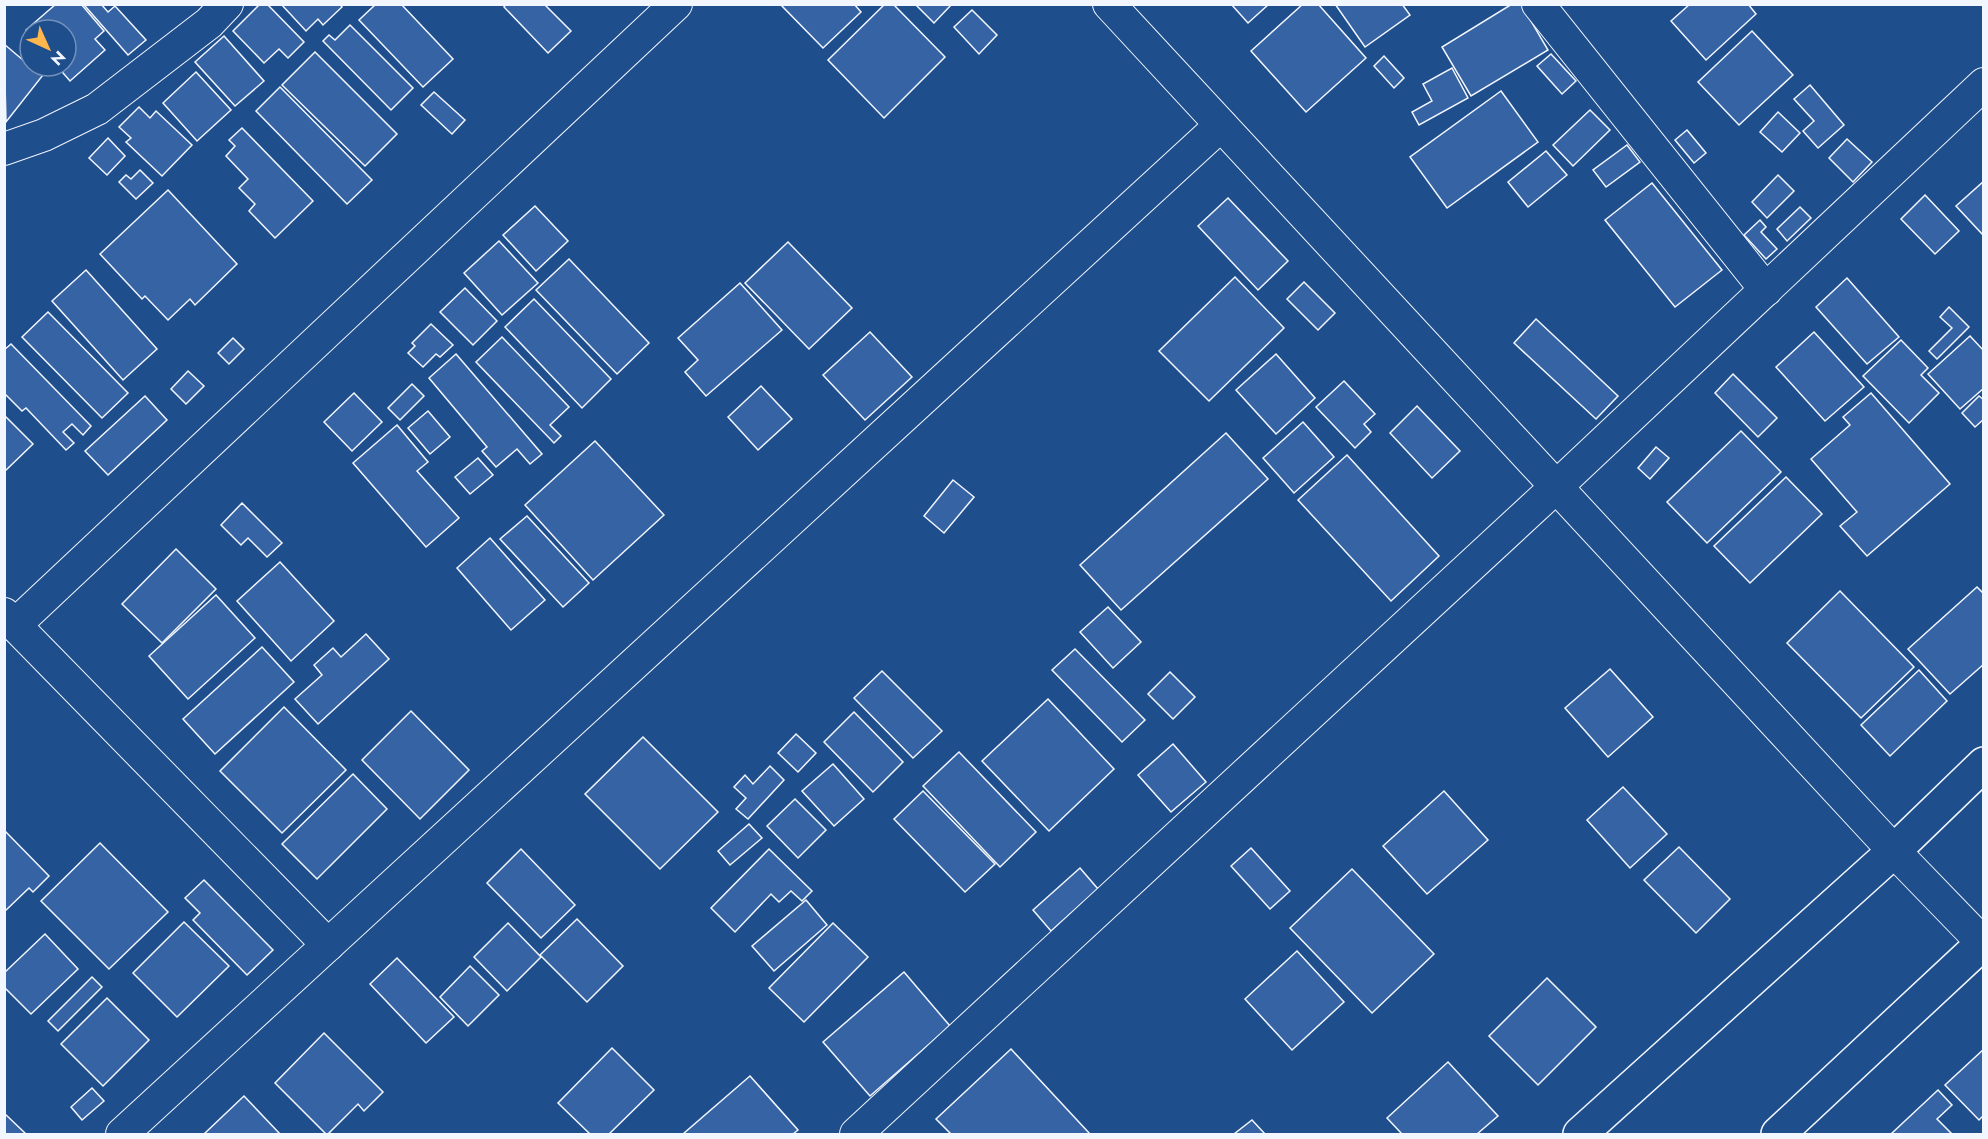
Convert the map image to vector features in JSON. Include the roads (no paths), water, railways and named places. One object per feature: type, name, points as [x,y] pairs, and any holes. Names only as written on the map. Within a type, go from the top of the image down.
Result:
[{"type":"main road","points":[[1580,1134],[1894,851],[1983,764]]},
{"type":"main road","points":[[1778,1134],[1983,943]]},
{"type":"street","points":[[4,149],[44,135],[97,109],[208,23],[227,4]]},
{"type":"street","points":[[328,945],[10,619],[676,4]]},
{"type":"street","points":[[1109,4],[1894,851],[1983,943]]},
{"type":"street","points":[[1538,4],[1766,290]]},
{"type":"street","points":[[856,1134],[1556,487],[1983,84]]},
{"type":"street","points":[[122,1134],[1221,125]]}]
